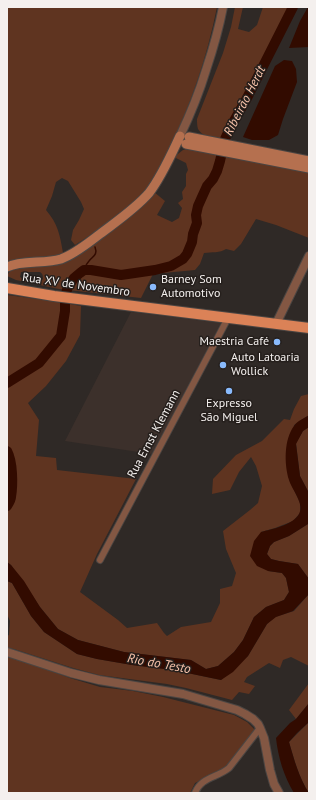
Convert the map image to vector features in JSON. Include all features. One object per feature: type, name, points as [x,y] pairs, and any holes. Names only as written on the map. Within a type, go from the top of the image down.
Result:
[{"type":"main road","points":[[7,267],[16,264],[61,259],[78,250],[141,201],[155,184],[171,154],[185,140],[309,168]]},
{"type":"main road","points":[[228,149],[309,161]]},
{"type":"main road","name":"Rua XV de Novembro","points":[[7,288],[54,296],[309,328]]},
{"type":"street","points":[[185,140],[188,121],[218,33],[223,7]]},
{"type":"street","points":[[276,324],[309,256]]},
{"type":"street","name":"Rua Ernst Klemann","points":[[100,560],[228,318]]},
{"type":"street","points":[[7,652],[91,678],[183,694],[237,710],[253,719],[258,724],[264,738],[270,770],[279,793]]},
{"type":"street","points":[[195,793],[201,783],[229,768],[260,728]]},
{"type":"shaded area","points":[[7,7],[217,7],[203,62],[191,98],[176,134],[147,189],[113,219],[75,245],[71,240],[73,230],[84,209],[68,181],[62,178],[56,182],[46,210],[58,230],[63,253],[43,258],[7,261]]},
{"type":"shaded area","points":[[235,7],[243,7],[238,29],[249,32],[257,25],[263,7],[292,7],[273,45],[270,59],[253,93],[242,109],[229,141],[204,135],[198,129],[197,119],[223,53]]},
{"type":"shaded area","points":[[193,149],[309,173],[309,238],[256,219],[241,244],[234,251],[226,249],[219,252],[204,253],[200,264],[195,270],[153,274],[141,298],[59,289],[16,280],[7,276],[16,268],[50,266],[68,262],[93,244],[154,192],[165,201],[157,215],[172,222],[179,218],[182,208],[178,203],[183,199],[182,192],[186,186],[186,174],[188,170],[186,163],[174,157],[183,150]],"holes":[[[21,272],[40,272],[43,275],[43,279],[40,282],[23,279],[20,277]]]},
{"type":"shaded area","points":[[7,295],[81,306],[80,335],[66,361],[46,386],[28,403],[39,420],[36,456],[56,458],[57,470],[136,479],[97,554],[80,592],[127,628],[157,623],[167,636],[181,627],[211,622],[220,603],[220,589],[232,586],[236,573],[226,549],[223,531],[258,503],[262,486],[256,466],[251,457],[239,472],[230,490],[212,494],[213,479],[236,455],[262,441],[284,419],[290,420],[301,396],[309,394],[309,415],[294,425],[289,479],[300,503],[300,513],[293,521],[261,532],[268,571],[282,573],[286,578],[289,592],[284,600],[266,607],[254,617],[243,640],[234,652],[218,666],[206,669],[191,660],[124,652],[78,640],[58,629],[40,607],[11,565],[7,562]]},
{"type":"shaded area","points":[[131,312],[221,323],[152,454],[65,441]]},
{"type":"shaded area","points":[[309,427],[309,493],[300,476],[296,443],[303,431]]},
{"type":"shaded area","points":[[309,520],[309,579],[298,564],[271,559],[267,554],[270,546],[274,542],[289,536],[308,524]]},
{"type":"shaded area","points":[[7,581],[12,583],[31,616],[44,632],[77,654],[97,659],[173,670],[221,680],[248,656],[267,624],[275,617],[294,611],[309,594],[309,666],[291,657],[283,660],[280,668],[269,663],[247,677],[244,682],[255,686],[249,694],[239,692],[232,700],[167,684],[99,675],[73,668],[7,648],[7,636],[9,635],[10,621],[7,614]]},
{"type":"shaded area","points":[[7,657],[15,658],[100,687],[133,691],[163,697],[234,715],[247,722],[255,730],[224,769],[195,783],[190,793],[7,793]]},
{"type":"shaded area","points":[[309,683],[309,703],[296,719],[289,710]]},
{"type":"shaded area","points":[[309,722],[309,793],[300,775],[289,742]]},
{"type":"water","points":[[308,7],[309,47],[289,48],[300,21]]},
{"type":"water","points":[[284,60],[292,61],[296,69],[297,82],[278,135],[269,140],[252,140],[243,137],[275,66]]},
{"type":"water","name":"Rio do Testo","points":[[309,415],[309,427],[303,431],[296,444],[300,476],[309,493],[308,524],[289,536],[274,542],[270,546],[267,554],[271,559],[298,564],[309,579],[309,594],[293,611],[276,617],[267,624],[248,656],[233,672],[221,680],[173,670],[97,659],[77,654],[44,632],[31,616],[12,583],[7,581],[7,562],[24,581],[40,607],[58,629],[78,640],[124,652],[191,660],[206,669],[218,666],[234,652],[243,640],[254,617],[266,607],[284,600],[289,592],[286,578],[282,573],[268,571],[257,566],[250,556],[254,541],[261,532],[287,524],[299,514],[299,501],[287,474],[286,452],[288,438],[295,424]]},
{"type":"water","points":[[309,703],[309,722],[289,742],[300,775],[309,793],[294,793],[282,767],[276,738],[290,723],[296,719]]},
{"type":"waterway","name":"Ribeirão Herdt","points":[[7,383],[39,363],[61,336],[65,311],[65,296],[68,287],[74,278],[84,270],[121,275],[155,270],[171,266],[183,259],[187,254],[197,223],[196,215],[198,206],[207,186],[217,171],[225,139],[293,7]]},
{"type":"waterway","points":[[84,270],[87,263],[95,254],[95,247]]},
{"type":"waterway","name":"Ribeirão Herdt","points":[[7,451],[10,461],[12,480],[11,498],[7,506]]},
{"type":"place","name":"Barney Som Automotivo","points":[[153,287]]},
{"type":"place","name":"Maestria Café","points":[[277,342]]},
{"type":"place","name":"Auto Latoaria Wollick","points":[[223,365]]},
{"type":"place","name":"Expresso São Miguel","points":[[229,391]]}]
